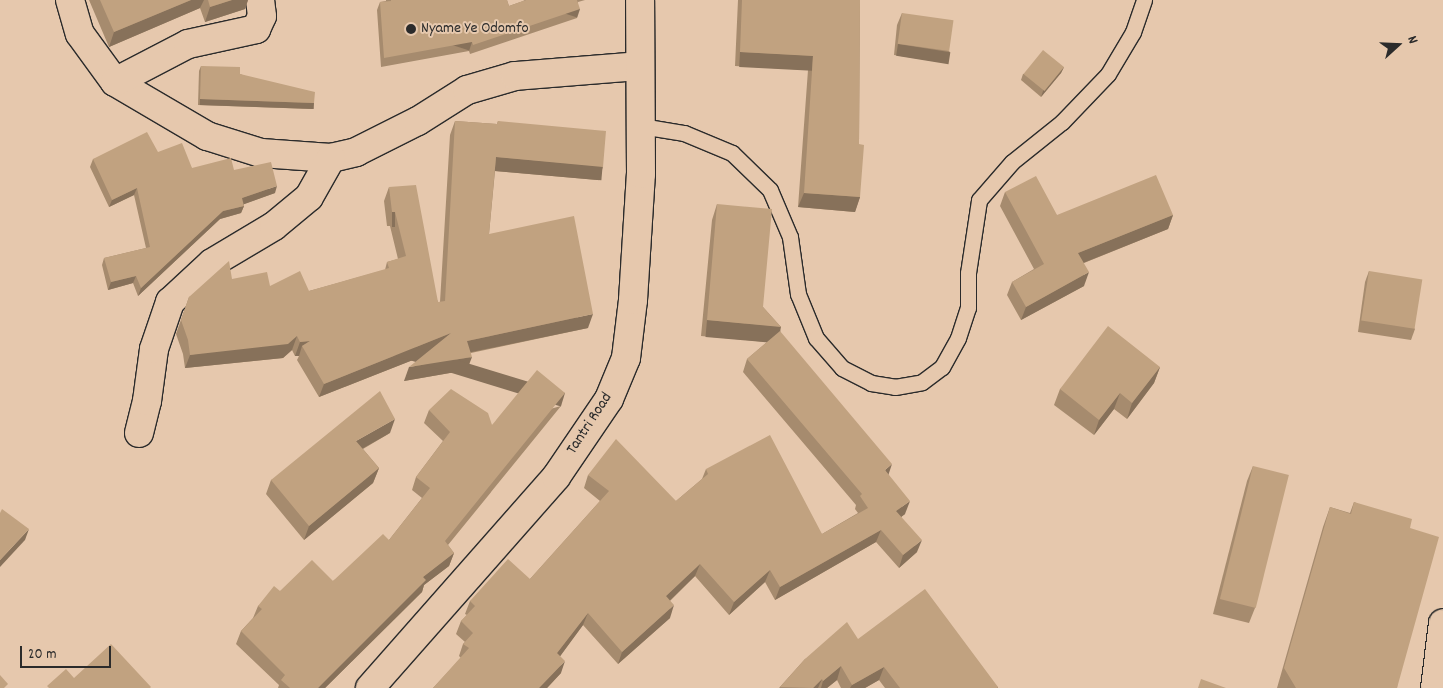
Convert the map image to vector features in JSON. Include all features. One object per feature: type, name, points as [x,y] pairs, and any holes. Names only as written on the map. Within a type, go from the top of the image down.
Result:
[{"type":"street","points":[[70,0],[80,34],[115,82],[208,136],[261,153],[331,158],[365,147],[418,121],[467,90],[515,76],[640,66]]},
{"type":"street","points":[[115,82],[188,44],[256,29],[262,16],[260,0]]},
{"type":"street","name":"Tantri Road","points":[[370,688],[556,477],[609,399],[626,358],[633,300],[641,174],[640,0]]},
{"type":"street","points":[[139,433],[147,402],[154,349],[170,302],[212,263],[274,226],[309,197],[331,158]]},
{"type":"street","points":[[1435,688],[1443,623]]},
{"type":"lane","points":[[641,126],[684,133],[732,153],[770,190],[790,237],[798,294],[816,338],[842,368],[871,383],[895,387],[922,382],[942,367],[961,330],[968,308],[968,273],[979,200],[1012,162],[1062,122],[1108,74],[1133,32],[1144,0]]},
{"type":"building","points":[[100,0],[191,0],[114,32]]},
{"type":"building","points":[[208,0],[232,0],[210,7]]},
{"type":"building","points":[[391,0],[507,0],[509,6],[526,0],[577,0],[580,9],[473,45],[472,42],[384,58],[380,2]]},
{"type":"building","points":[[742,0],[860,0],[859,144],[864,145],[860,197],[804,193],[813,56],[740,52]]},
{"type":"building","points":[[902,13],[953,20],[949,51],[898,44]]},
{"type":"building","points":[[1043,50],[1064,67],[1044,91],[1023,74]]},
{"type":"building","points":[[201,66],[240,67],[240,74],[315,92],[314,103],[200,99]]},
{"type":"building","points":[[455,121],[497,124],[498,121],[606,131],[603,167],[496,157],[489,234],[574,216],[593,314],[467,341],[472,357],[409,367],[451,333],[324,384],[302,346],[310,341],[300,342],[297,336],[288,344],[190,355],[188,340],[181,320],[189,297],[229,261],[232,279],[267,272],[270,286],[300,271],[309,291],[389,268],[387,262],[406,256],[395,212],[392,212],[389,187],[416,185],[438,302],[445,301]]},
{"type":"building","points":[[147,132],[158,152],[182,143],[192,168],[231,158],[234,170],[271,162],[277,186],[242,198],[244,206],[223,211],[141,288],[136,276],[111,282],[104,258],[150,247],[137,188],[112,200],[93,159]]},
{"type":"building","points":[[1156,175],[1173,215],[1078,253],[1089,272],[1026,307],[1012,282],[1044,264],[1005,192],[1036,176],[1057,215]]},
{"type":"building","points":[[717,204],[772,209],[763,307],[781,327],[707,320]]},
{"type":"building","points":[[1369,271],[1422,279],[1415,329],[1361,320]]},
{"type":"building","points":[[1108,326],[1160,367],[1132,403],[1120,393],[1099,420],[1060,389]]},
{"type":"building","points":[[780,331],[892,464],[885,470],[910,501],[896,511],[922,540],[903,555],[881,530],[780,587],[770,570],[734,602],[700,564],[666,596],[674,605],[622,652],[588,613],[557,653],[565,661],[539,688],[433,688],[469,648],[463,644],[473,633],[461,621],[475,606],[470,601],[508,559],[530,579],[609,491],[588,475],[616,439],[676,501],[708,474],[706,469],[770,435],[822,534],[868,508],[860,496],[862,494],[747,359]]},
{"type":"building","points":[[537,370],[565,393],[445,541],[454,553],[423,577],[426,580],[318,688],[290,688],[281,680],[285,675],[241,631],[262,609],[258,606],[274,586],[280,591],[312,560],[333,581],[383,534],[389,540],[430,488],[416,477],[450,432],[429,410],[451,389],[488,413],[492,425]]},
{"type":"building","points":[[380,391],[395,419],[356,441],[379,468],[309,526],[271,480]]},
{"type":"building","points":[[1253,466],[1289,475],[1256,608],[1220,599]]},
{"type":"building","points":[[1354,502],[1412,519],[1410,528],[1439,537],[1397,688],[1296,688],[1284,668],[1330,507],[1351,514]]},
{"type":"building","points":[[2,509],[29,529],[0,560],[0,513]]},
{"type":"building","points":[[925,589],[997,688],[900,688],[884,667],[852,685],[841,666],[823,681],[822,679],[813,688],[780,687],[805,659],[847,622],[858,639]]},
{"type":"building","points":[[111,644],[150,688],[49,688],[47,686],[66,669],[74,678]]},
{"type":"building","points":[[0,675],[8,684],[4,688],[0,688]]},
{"type":"building","points":[[1201,679],[1226,688],[1198,688]]},
{"type":"place","name":"Nyame Ye Odomfo","points":[[411,29]]}]
